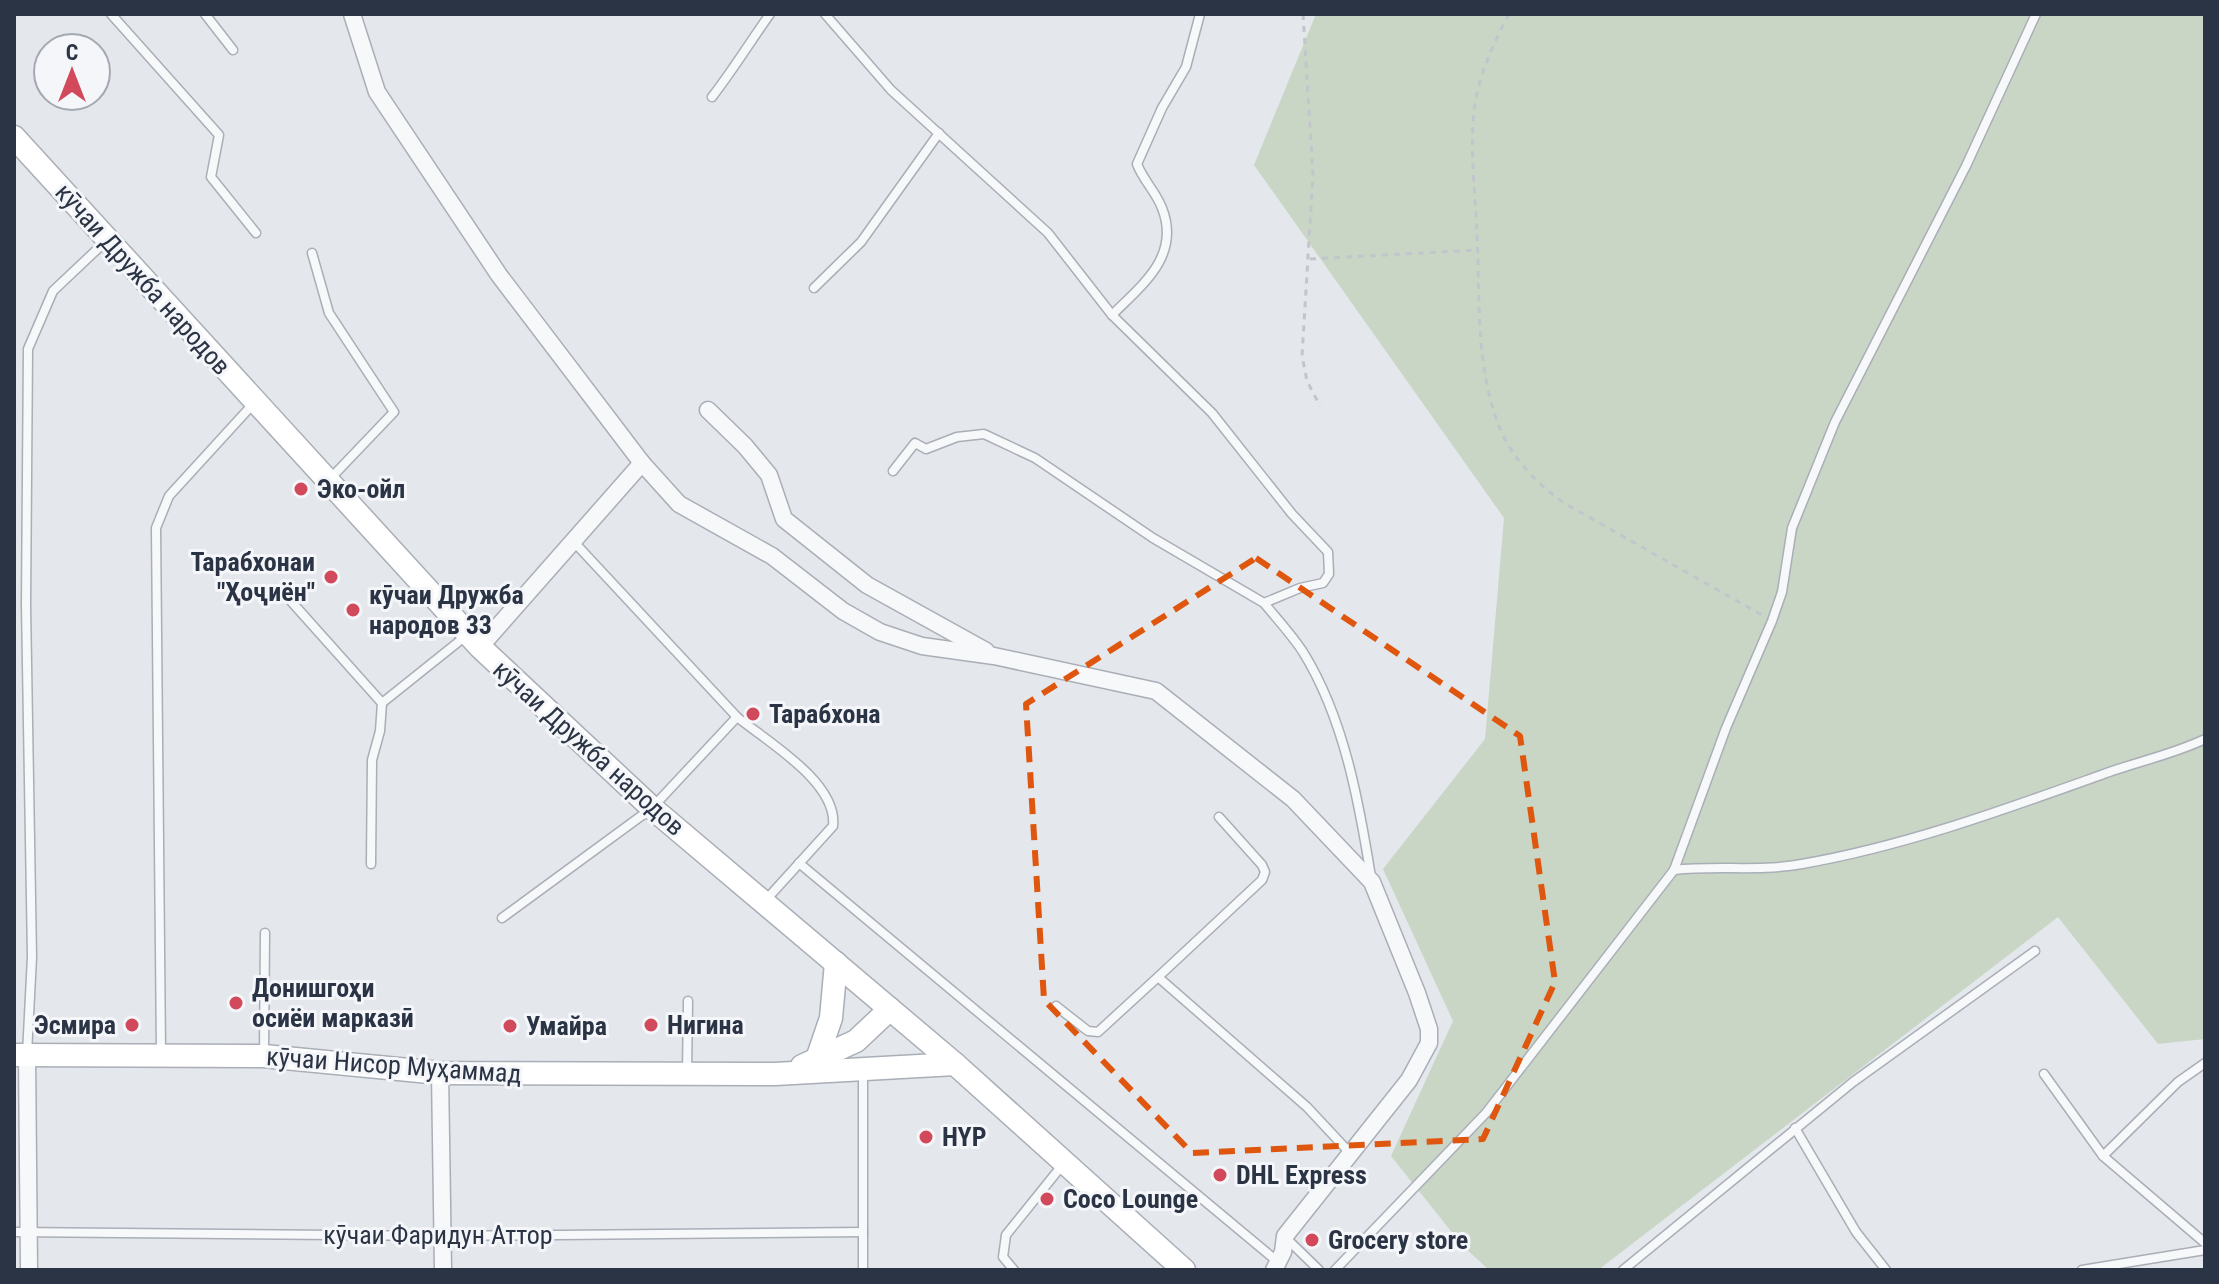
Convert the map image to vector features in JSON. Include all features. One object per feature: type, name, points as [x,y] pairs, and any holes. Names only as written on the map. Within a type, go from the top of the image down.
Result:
[{"type":"main road","name":"кӯчаи Дружба народов","points":[[14,137],[474,641],[652,808],[955,1064],[1180,1268]]},
{"type":"main road","points":[[816,1062],[831,1018],[836,963]]},
{"type":"main road","name":"кӯчаи Нисор Муҳаммад","points":[[775,1074],[816,1062],[856,1041],[890,1009]]},
{"type":"main road","name":"кӯчаи Нисор Муҳаммад","points":[[20,1055],[264,1056],[440,1073],[775,1074],[955,1064]]},
{"type":"street","points":[[352,14],[377,92],[499,275],[642,463],[679,504],[772,556],[843,611],[880,632],[922,646],[994,656],[1156,691],[1293,799],[1372,882],[1429,1029],[1424,1056],[1409,1080],[1285,1236],[1276,1266]]},
{"type":"street","points":[[708,410],[769,475],[784,519],[867,585],[994,656]]},
{"type":"street","points":[[474,641],[574,542],[642,463]]},
{"type":"street","points":[[20,1055],[22,1232],[29,1270]]},
{"type":"street","points":[[440,1073],[443,1270]]},
{"type":"lane","points":[[111,14],[219,135],[211,177],[256,233]]},
{"type":"lane","points":[[205,14],[233,50]]},
{"type":"lane","points":[[712,97],[742,61],[750,42],[770,14]]},
{"type":"lane","points":[[825,14],[891,90],[1048,233],[1112,315],[1212,413],[1292,514],[1328,552],[1329,574],[1323,583],[1300,588],[1264,603]]},
{"type":"lane","points":[[1112,315],[1154,274],[1164,255],[1167,239],[1163,210],[1137,164],[1162,108],[1186,67],[1200,14]]},
{"type":"lane","points":[[1335,1270],[1486,1113],[1674,870],[1726,728],[1772,621],[1782,592],[1792,528],[1835,422],[1966,166],[2036,14]]},
{"type":"lane","points":[[814,288],[861,242],[939,133]]},
{"type":"lane","points":[[20,1055],[32,957],[26,605],[28,349],[53,291],[107,240]]},
{"type":"lane","points":[[312,253],[329,313],[394,412],[328,481]]},
{"type":"lane","points":[[161,1055],[156,528],[169,496],[255,402]]},
{"type":"lane","points":[[893,471],[915,443],[926,449],[957,437],[984,434],[1035,458],[1153,538],[1264,603],[1302,651],[1330,709],[1356,793],[1372,882]]},
{"type":"lane","points":[[574,542],[737,717],[812,778],[830,801],[833,826],[764,902]]},
{"type":"lane","points":[[281,590],[382,703],[380,731],[372,760],[371,864]]},
{"type":"lane","points":[[14,605],[26,605]]},
{"type":"lane","points":[[382,703],[474,641]]},
{"type":"lane","points":[[502,918],[652,808],[737,717]]},
{"type":"lane","points":[[1674,870],[1709,866],[1762,870],[1803,864],[1915,837],[2039,799],[2205,739]]},
{"type":"lane","points":[[1056,1006],[1088,1031],[1098,1032],[1262,880],[1265,872],[1262,865],[1219,817]]},
{"type":"lane","points":[[799,863],[1276,1266]]},
{"type":"lane","points":[[264,1056],[265,933]]},
{"type":"lane","points":[[1623,1270],[1795,1128],[2035,951]]},
{"type":"lane","points":[[1158,977],[1307,1107],[1349,1152]]},
{"type":"lane","points":[[686,1074],[688,1001]]},
{"type":"lane","points":[[2103,1156],[2178,1082],[2205,1063]]},
{"type":"lane","points":[[863,1069],[863,1270]]},
{"type":"lane","points":[[2044,1074],[2103,1156],[2205,1243]]},
{"type":"lane","points":[[1795,1128],[1856,1232],[1886,1270]]},
{"type":"lane","points":[[1014,1270],[1003,1257],[1006,1235],[1064,1162]]},
{"type":"lane","name":"кӯчаи Фаридун Аттор","points":[[22,1232],[443,1236],[863,1232]]},
{"type":"lane","points":[[1285,1236],[1319,1270]]},
{"type":"lane","points":[[2082,1270],[2205,1250]]},
{"type":"path","points":[[1303,14],[1313,175],[1309,259],[1301,320],[1302,356],[1307,381],[1320,406]]},
{"type":"path","points":[[1509,14],[1489,57],[1474,110],[1472,151],[1480,335],[1490,402],[1518,461],[1537,483],[1590,520],[1680,566],[1772,621]]},
{"type":"path","points":[[1309,259],[1478,250]]},
{"type":"highlighted area","points":[[1256,558],[1520,736],[1555,982],[1483,1139],[1192,1153],[1044,1000],[1026,704]]},
{"type":"green space","points":[[1316,14],[2205,14],[2205,1039],[2158,1044],[2058,917],[1598,1270],[1489,1270],[1462,1245],[1391,1156],[1453,1021],[1383,869],[1485,739],[1504,518],[1254,165]]},
{"type":"place","name":"Эко-ойл","points":[[301,489]]},
{"type":"place","name":"Тарабхонаи \"Ҳоҷиён\"","points":[[331,577]]},
{"type":"place","name":"кӯчаи Дружба народов 33","points":[[353,610]]},
{"type":"place","name":"Тарабхона","points":[[753,714]]},
{"type":"place","name":"Донишгоҳи осиёи марказӣ","points":[[236,1003]]},
{"type":"place","name":"Эсмира","points":[[132,1025]]},
{"type":"place","name":"Нигина","points":[[651,1025]]},
{"type":"place","name":"Умайра","points":[[510,1026]]},
{"type":"place","name":"HYP","points":[[926,1137]]},
{"type":"place","name":"DHL Express","points":[[1220,1175]]},
{"type":"place","name":"Coco Lounge","points":[[1047,1199]]},
{"type":"place","name":"Grocery store","points":[[1312,1240]]}]
